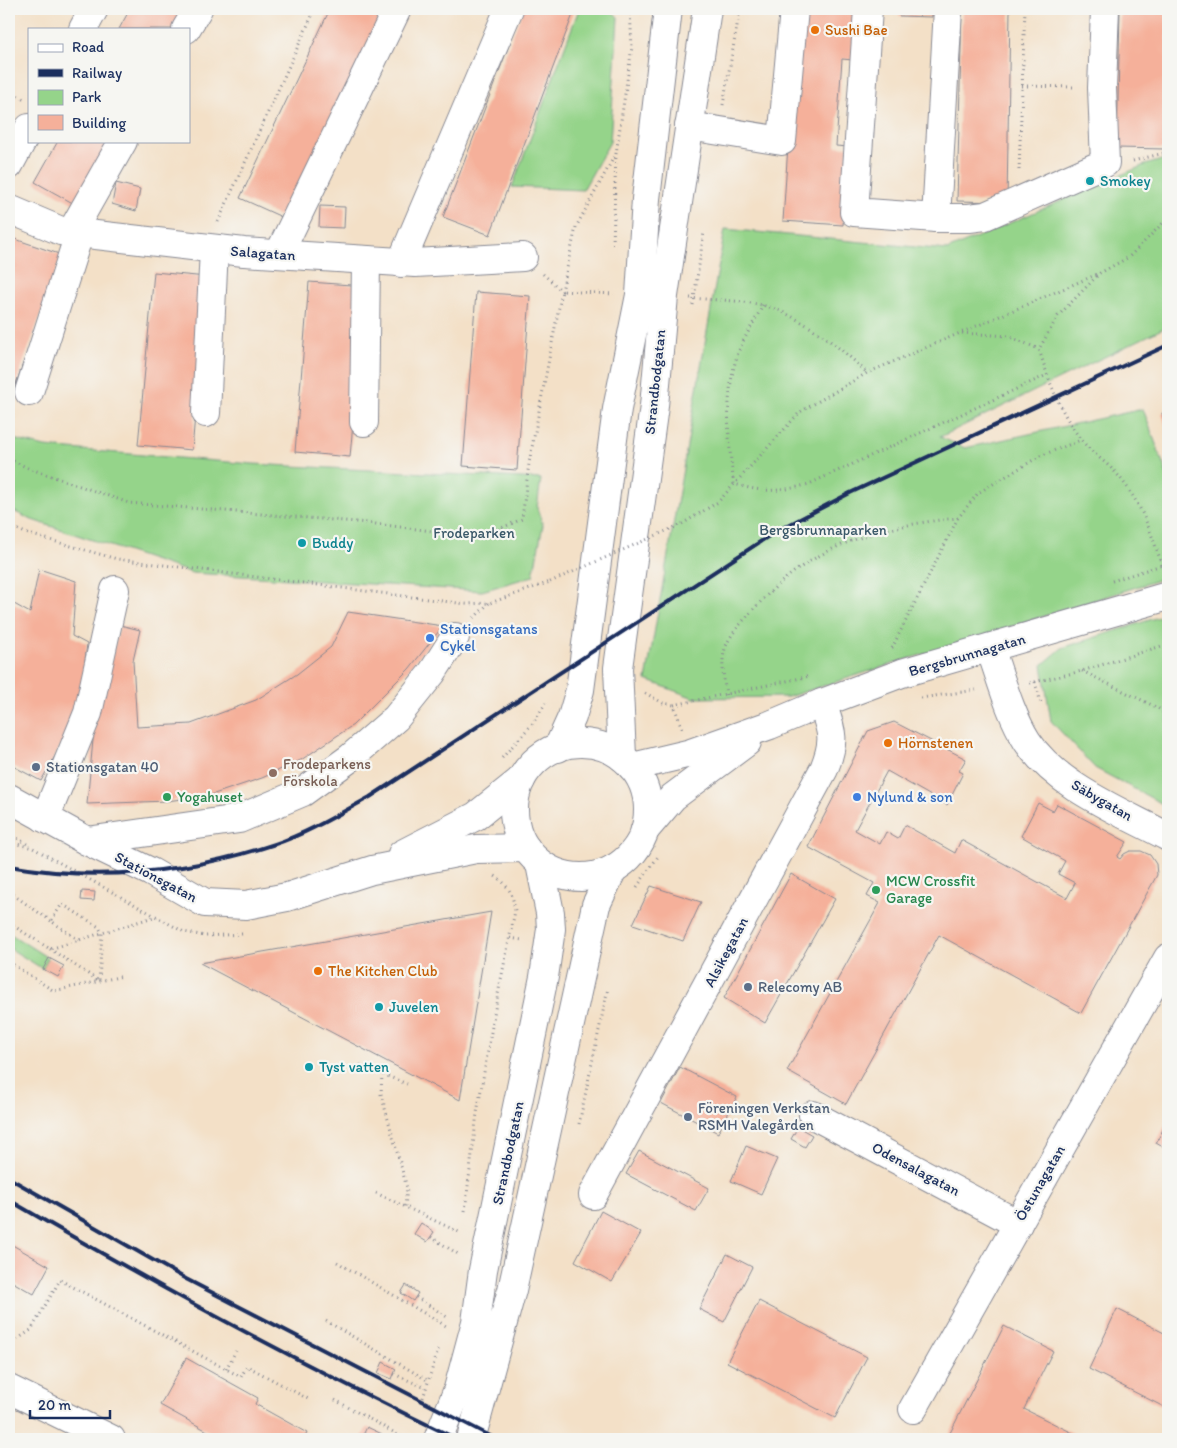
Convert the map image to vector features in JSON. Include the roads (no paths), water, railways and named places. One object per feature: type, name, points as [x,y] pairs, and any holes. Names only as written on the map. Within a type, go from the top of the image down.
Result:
[{"type":"street","points":[[84,28],[94,9]]},
{"type":"street","points":[[187,28],[198,9]]},
{"type":"street","points":[[279,254],[397,9]]},
{"type":"street","points":[[401,262],[510,9]]},
{"type":"street","name":"Strandbodgatan","points":[[558,748],[572,718],[580,690],[617,409],[640,295],[646,199],[668,9]]},
{"type":"street","name":"Strandbodgatan","points":[[627,762],[618,668],[654,406],[664,296],[708,9]]},
{"type":"street","points":[[689,126],[782,141],[794,9]]},
{"type":"street","points":[[868,9],[854,212],[936,218],[985,216],[1105,163],[1102,88],[1105,9]]},
{"type":"street","points":[[936,218],[948,9]]},
{"type":"street","points":[[9,165],[28,130]]},
{"type":"street","points":[[29,392],[75,233],[122,142]]},
{"type":"street","name":"Salagatan","points":[[9,208],[61,232],[210,248],[401,262],[523,257]]},
{"type":"street","points":[[206,413],[210,248]]},
{"type":"street","points":[[364,422],[366,260]]},
{"type":"street","name":"Bergsbrunnagatan","points":[[627,762],[691,753],[770,725],[902,673],[990,648],[1166,584]]},
{"type":"street","points":[[44,818],[52,804],[88,713],[115,590]]},
{"type":"street","points":[[87,842],[239,819],[304,792],[350,758],[396,718],[432,673],[455,637]]},
{"type":"street","name":"Säbygatan","points":[[990,648],[1016,719],[1028,742],[1040,755],[1072,785],[1168,837]]},
{"type":"street","name":"Alsikegatan","points":[[593,1195],[824,769],[833,745],[831,728],[822,703]]},
{"type":"street","name":"Bergsbrunnagatan","points":[[653,840],[673,797],[770,725]]},
{"type":"street","points":[[568,744],[591,744],[602,746],[627,762],[642,784],[648,803],[653,840],[635,849],[613,869],[596,876],[570,876],[533,856],[518,832],[514,815],[516,797],[521,780],[536,760],[568,744]]},
{"type":"street","name":"Stationsgatan","points":[[372,870],[476,816],[521,780]]},
{"type":"street","name":"Stationsgatan","points":[[9,798],[87,842],[151,872],[205,903],[246,905],[287,897],[372,870],[476,850],[533,856]]},
{"type":"street","name":"Strandbodgatan","points":[[438,1439],[458,1389],[476,1322],[483,1270],[544,977],[551,929],[550,913],[533,856]]},
{"type":"street","points":[[471,1439],[512,1290],[596,905],[613,869]]},
{"type":"street","name":"Östunagatan","points":[[913,1409],[1168,958]]},
{"type":"street","name":"Odensalagatan","points":[[813,1115],[1018,1224]]},
{"type":"street","points":[[9,1389],[111,1439]]},
{"type":"railway","points":[[9,866],[76,873],[110,874],[143,872],[176,868],[242,854],[299,834],[370,797],[775,532],[850,493],[1168,345]]},
{"type":"railway","points":[[9,1178],[186,1279],[496,1439]]},
{"type":"railway","points":[[9,1200],[230,1324],[343,1383],[457,1439]]},
{"type":"place","name":"Sushi Bae","points":[[815,30]]},
{"type":"place","name":"Smokey","points":[[1090,181]]},
{"type":"place","name":"Buddy","points":[[302,543]]},
{"type":"place","name":"Stationsgatans Cykel","points":[[430,638]]},
{"type":"place","name":"Hörnstenen","points":[[888,743]]},
{"type":"place","name":"Stationsgatan 40","points":[[36,767]]},
{"type":"place","name":"Frodeparkens Förskola","points":[[273,773]]},
{"type":"place","name":"Yogahuset","points":[[167,797]]},
{"type":"place","name":"Nylund & son","points":[[857,797]]},
{"type":"place","name":"MCW Crossfit Garage","points":[[876,890]]},
{"type":"place","name":"The Kitchen Club","points":[[318,971]]},
{"type":"place","name":"Relecomy AB","points":[[748,987]]},
{"type":"place","name":"Juvelen","points":[[379,1007]]},
{"type":"place","name":"Tyst vatten","points":[[309,1067]]},
{"type":"place","name":"Föreningen Verkstan RSMH Valegården","points":[[688,1117]]},
{"type":"park label","name":"Bergsbrunnaparken","points":[[823,530]]},
{"type":"park label","name":"Frodeparken","points":[[474,533]]}]
